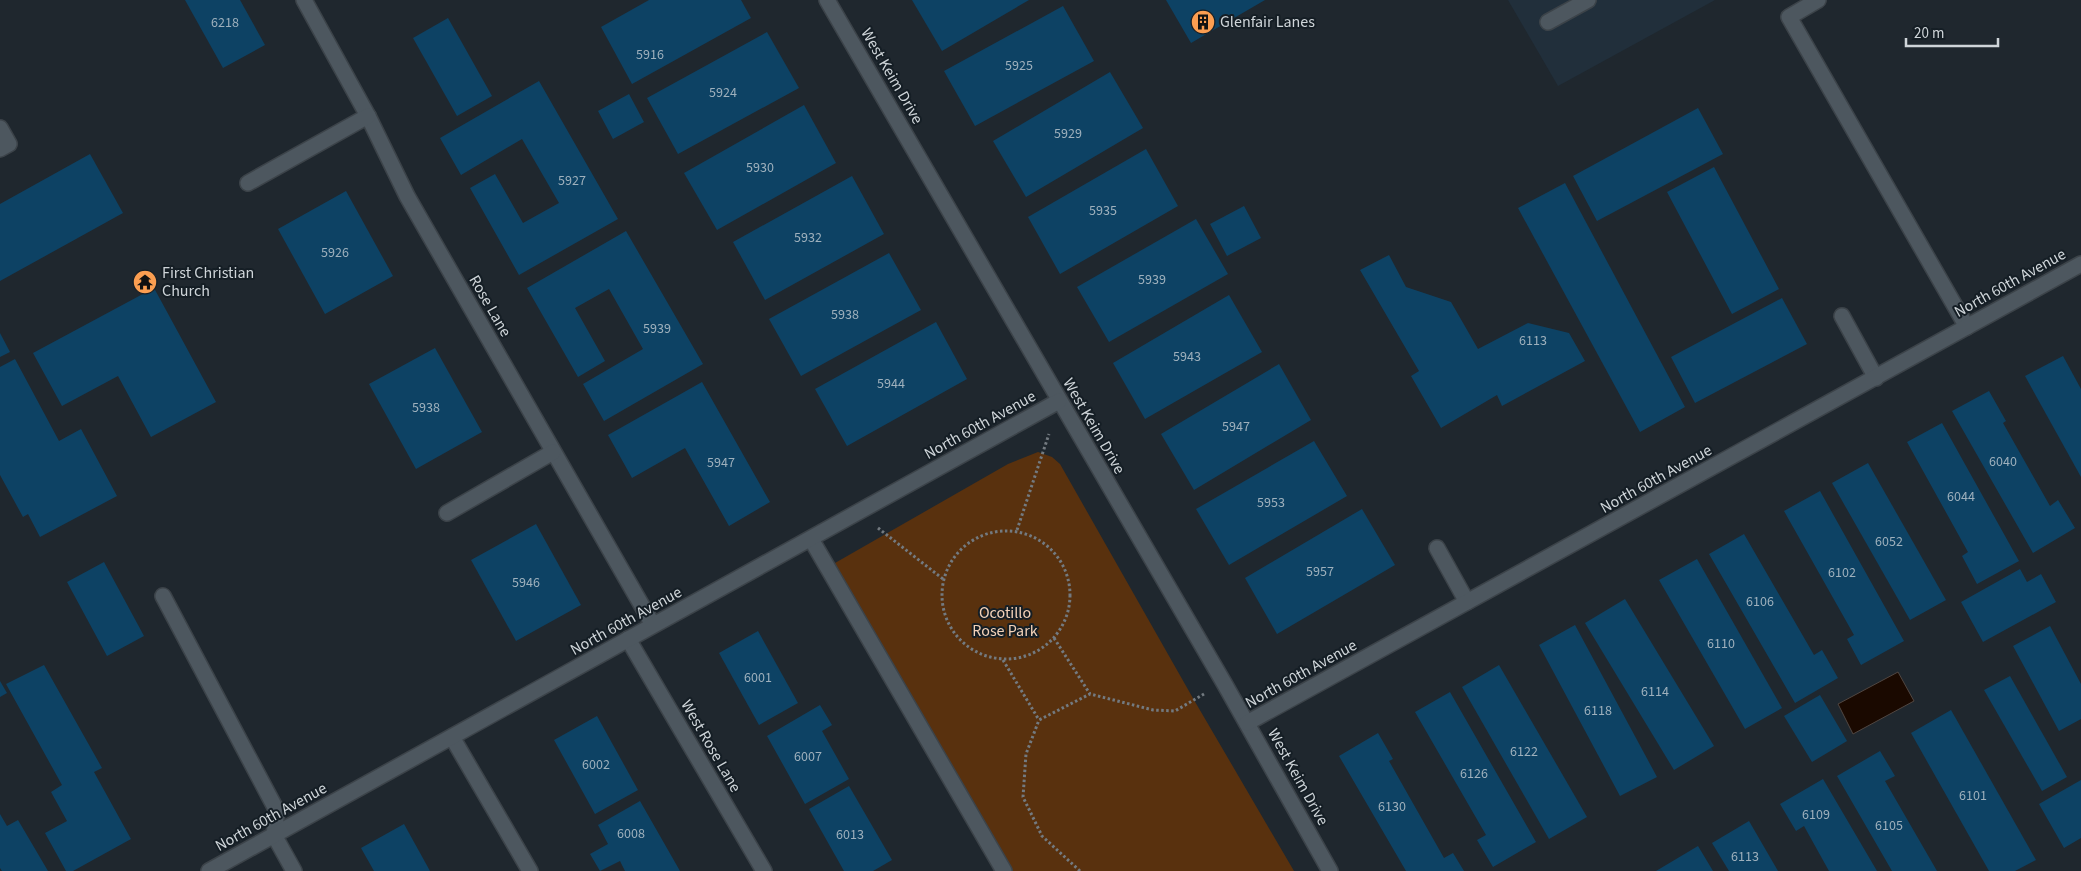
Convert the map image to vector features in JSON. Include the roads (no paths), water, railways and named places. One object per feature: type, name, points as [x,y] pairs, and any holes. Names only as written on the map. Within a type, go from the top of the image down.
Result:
[{"type":"street","name":"Rose Lane","points":[[304,0],[368,116],[408,196],[653,625]]},
{"type":"street","name":"West Keim Drive","points":[[827,0],[1224,683],[1330,871]]},
{"type":"street","points":[[1548,22],[1588,0]]},
{"type":"street","points":[[1818,0],[1789,17],[1966,327]]},
{"type":"street","points":[[248,183],[368,116]]},
{"type":"street","points":[[0,128],[9,144],[0,149]]},
{"type":"street","name":"North 60th Avenue","points":[[1247,723],[2081,264]]},
{"type":"street","points":[[1842,316],[1876,378]]},
{"type":"street","name":"North 60th Avenue","points":[[209,871],[1059,401]]},
{"type":"street","points":[[447,513],[554,452]]},
{"type":"street","points":[[811,539],[1004,871]]},
{"type":"street","points":[[1437,548],[1467,602]]},
{"type":"street","points":[[164,596],[277,811],[274,835],[294,871]]},
{"type":"street","name":"West Rose Lane","points":[[628,639],[764,871]]},
{"type":"street","points":[[452,737],[530,871]]},
{"type":"place","name":"Glenfair Lanes","points":[[1203,22]]},
{"type":"place","name":"First Christian Church","points":[[145,282]]},
{"type":"park label","name":"Ocotillo Rose Park","points":[[1005,622]]}]
